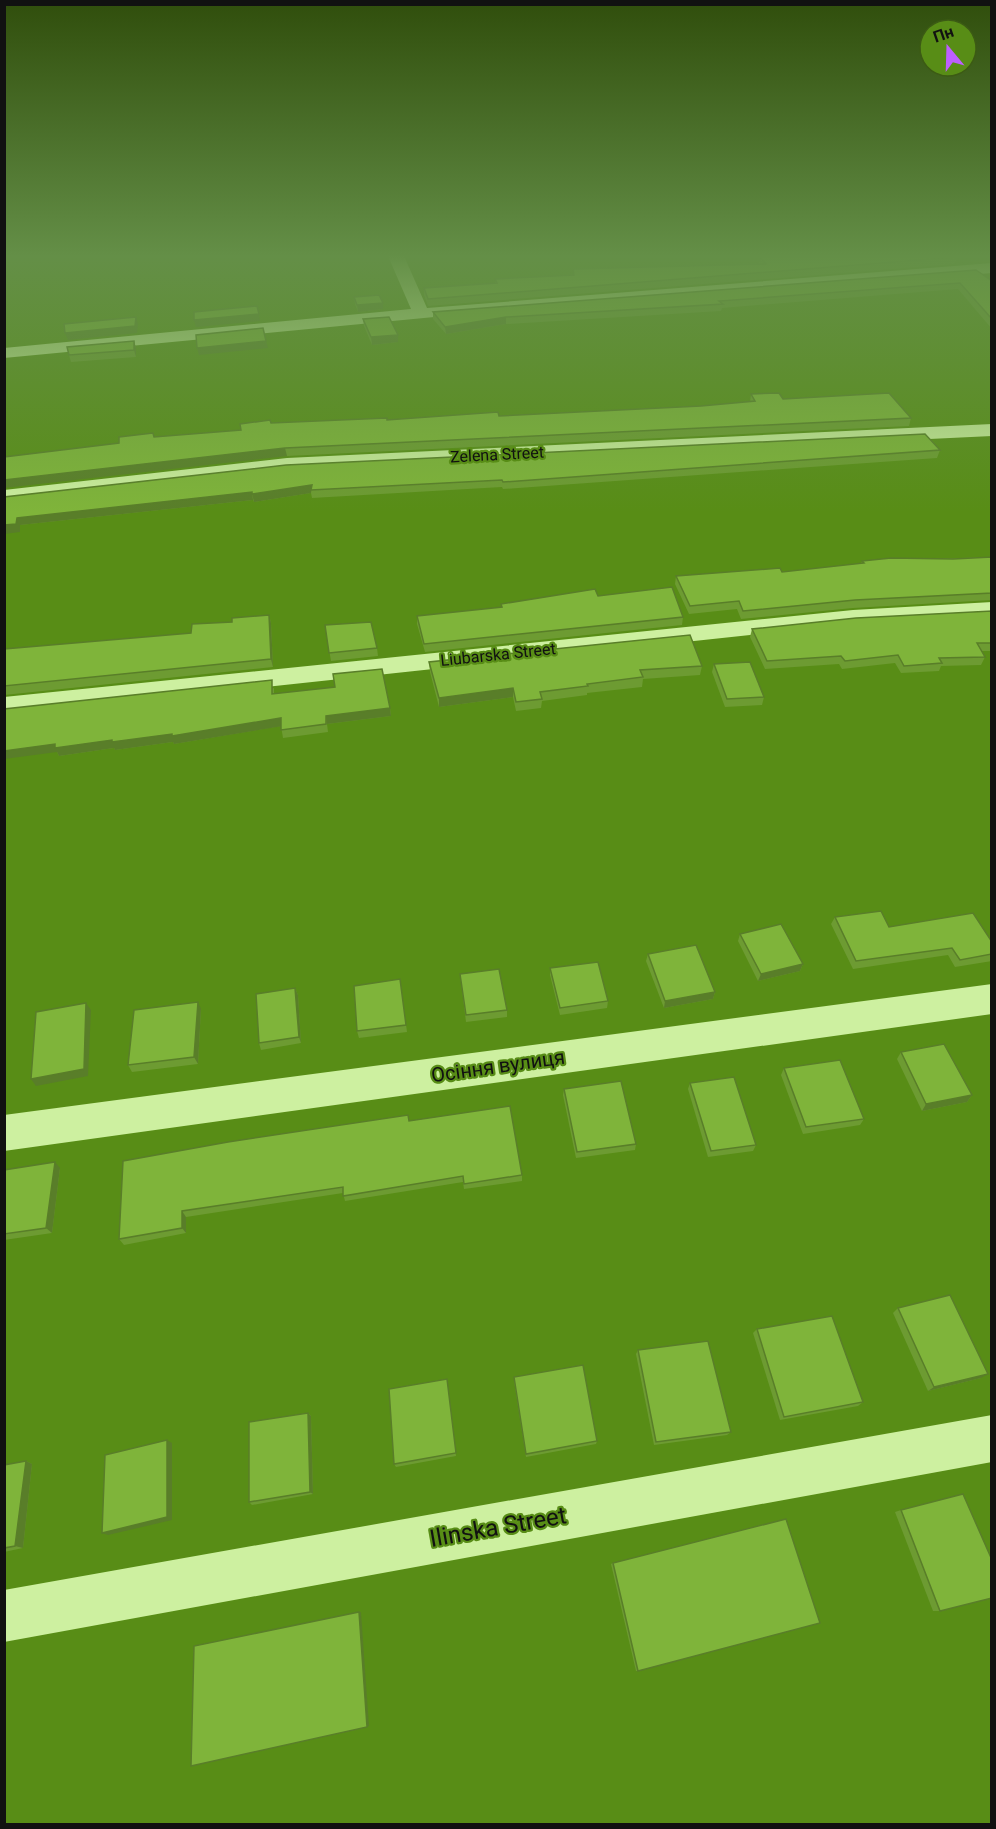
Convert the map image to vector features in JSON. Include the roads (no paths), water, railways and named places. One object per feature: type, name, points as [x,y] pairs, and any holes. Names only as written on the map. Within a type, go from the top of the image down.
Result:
[{"type":"street","points":[[4,353],[129,341]]},
{"type":"street","name":"Zelena Street","points":[[4,497],[287,464],[992,430]]},
{"type":"street","name":"Liubarska Street","points":[[4,706],[853,617],[992,609]]},
{"type":"street","name":"Осіння вулиця","points":[[4,1133],[992,999]]},
{"type":"street","name":"Ilinska Street","points":[[4,1616],[992,1438]]}]
